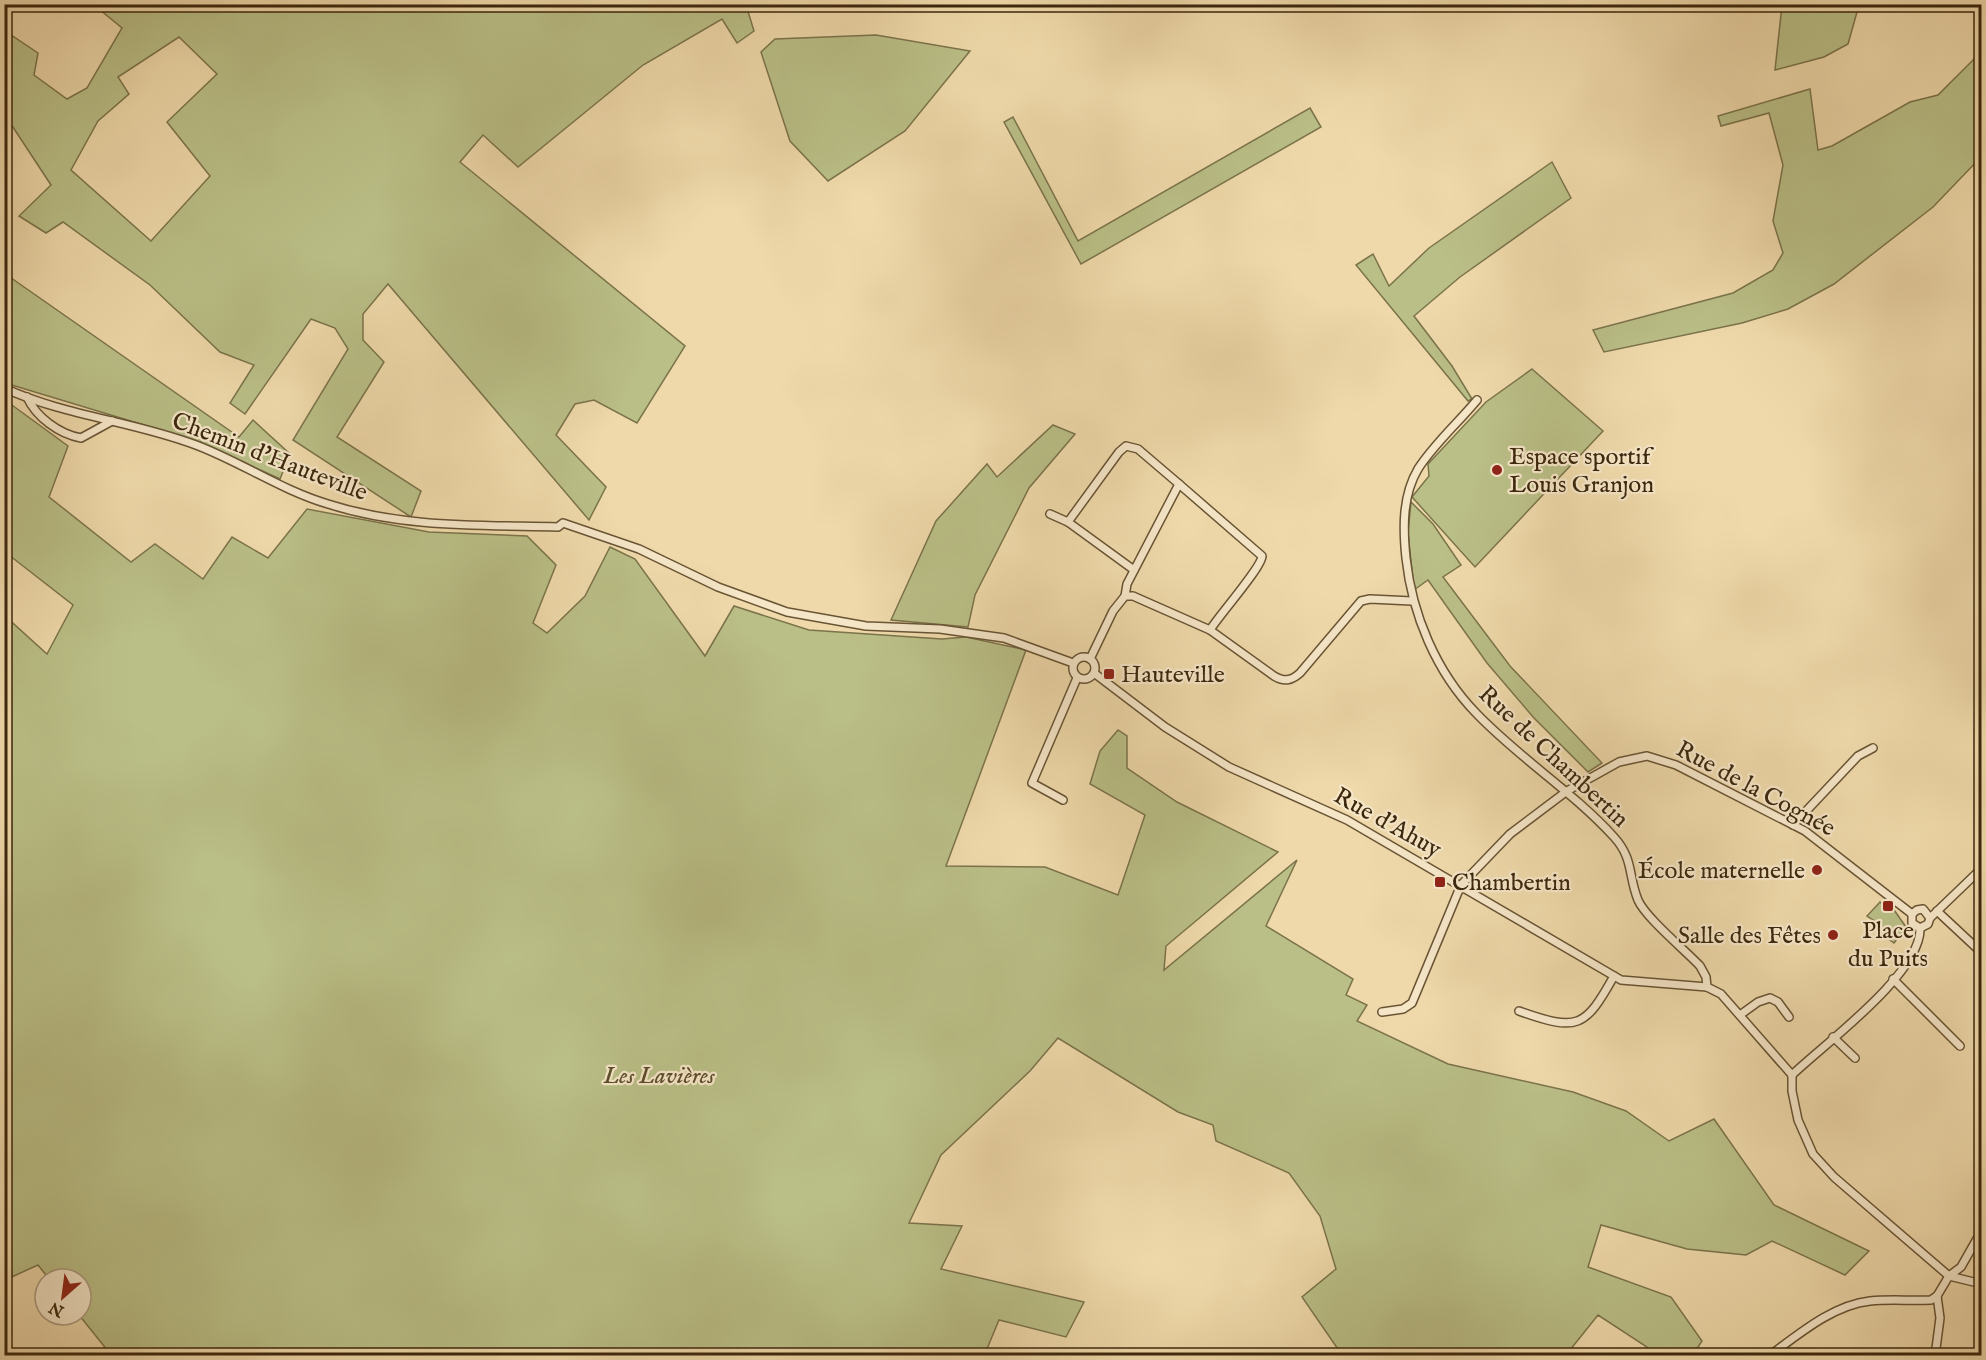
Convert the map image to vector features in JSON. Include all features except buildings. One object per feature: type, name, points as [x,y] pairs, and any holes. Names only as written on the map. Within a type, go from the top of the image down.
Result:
[{"type":"street","name":"Chemin d'Hauteville","points":[[4,388],[49,406],[112,421],[197,446],[274,484],[327,504],[371,516],[418,523],[472,526],[558,527],[563,523],[639,549],[718,587],[787,612],[866,626],[940,629],[1004,638],[1073,663]]},
{"type":"street","points":[[27,397],[33,410],[40,417],[71,437],[81,438],[112,421]]},
{"type":"street","name":"Rue de Chambertin","points":[[1477,400],[1418,470],[1409,490],[1404,527],[1412,601],[1439,661],[1473,711],[1567,790],[1623,847],[1631,864],[1638,901],[1700,966],[1705,974],[1707,987],[1721,994],[1792,1075]]},
{"type":"street","points":[[1068,522],[1119,452],[1126,446],[1138,449],[1262,556],[1259,567],[1228,602],[1210,630]]},
{"type":"street","points":[[1090,659],[1113,611],[1125,597],[1134,570],[1179,484]]},
{"type":"street","points":[[1050,514],[1068,522],[1134,570]]},
{"type":"street","points":[[1125,597],[1144,600],[1210,630],[1275,676],[1286,681],[1300,674],[1361,601],[1370,599],[1412,601]]},
{"type":"street","points":[[1080,657],[1090,659],[1095,667],[1094,673],[1087,680],[1077,678],[1072,672],[1073,663],[1080,657]]},
{"type":"street","name":"Rue d'Ahuy","points":[[1094,673],[1173,732],[1229,767],[1347,820],[1614,976],[1629,983],[1707,987]]},
{"type":"street","points":[[1063,800],[1032,783],[1077,678]]},
{"type":"street","points":[[1793,825],[1850,764],[1873,748]]},
{"type":"street","name":"Rue de la Cognée","points":[[1461,885],[1510,834],[1567,790],[1619,762],[1647,756],[1689,770],[1793,825],[1818,840],[1912,914]]},
{"type":"street","points":[[1982,868],[1930,918],[1928,924],[1920,928],[1915,949],[1893,980],[1865,1011],[1792,1075],[1792,1091],[1798,1120],[1813,1154],[1834,1177],[1949,1276],[1982,1284]]},
{"type":"street","points":[[1382,1012],[1400,1010],[1412,1003],[1461,885]]},
{"type":"street","name":"Rue de la Cognée","points":[[1912,914],[1923,909],[1930,918]]},
{"type":"street","points":[[1937,911],[1982,953]]},
{"type":"street","name":"Rue de la Cognée","points":[[1912,914],[1912,923],[1920,928]]},
{"type":"street","points":[[1520,1011],[1562,1023],[1586,1018],[1596,1008],[1614,976]]},
{"type":"street","points":[[1893,980],[1960,1046]]},
{"type":"street","points":[[1740,1015],[1758,1002],[1770,998],[1778,1002],[1790,1017]]},
{"type":"street","points":[[1833,1037],[1855,1058]]},
{"type":"street","points":[[1769,1356],[1816,1323],[1853,1304],[1871,1301],[1931,1300],[1937,1296],[1949,1276],[1961,1267],[1982,1230]]},
{"type":"street","points":[[1935,1356],[1940,1318],[1937,1296]]},
{"type":"green space","points":[[1782,4],[1859,5],[1848,44],[1824,57],[1775,70]]},
{"type":"green space","points":[[94,5],[746,5],[754,31],[737,43],[722,19],[643,65],[518,167],[483,135],[460,162],[685,346],[637,423],[594,400],[575,404],[556,435],[606,487],[589,520],[388,284],[363,314],[363,340],[384,362],[337,437],[421,491],[411,517],[293,440],[348,349],[335,328],[311,319],[245,414],[230,403],[254,365],[220,352],[150,285],[63,222],[46,233],[19,216],[51,185],[5,115],[5,31],[38,53],[34,75],[67,99],[87,88],[122,28]],"holes":[[[179,37],[217,74],[167,122],[210,176],[151,241],[71,170],[98,121],[129,94],[118,77]]]},
{"type":"green space","points":[[876,35],[970,51],[905,131],[828,181],[790,141],[761,52],[775,39]]},
{"type":"green space","points":[[1975,58],[1981,65],[1981,157],[1933,207],[1834,284],[1788,309],[1742,323],[1604,352],[1593,330],[1733,293],[1773,270],[1783,253],[1773,221],[1783,165],[1769,113],[1721,126],[1718,116],[1810,89],[1818,150],[1832,146],[1910,102],[1938,95]]},
{"type":"green space","points":[[1310,108],[1321,127],[1081,264],[1004,122],[1013,117],[1078,241]]},
{"type":"green space","points":[[1552,162],[1571,198],[1460,277],[1414,316],[1452,366],[1472,399],[1468,401],[1356,265],[1373,254],[1389,286],[1429,248]]},
{"type":"green space","points":[[4,273],[239,437],[253,420],[290,454],[280,479],[200,442],[5,383]]},
{"type":"green space","name":"Espace sportif Louis Granjon","points":[[1532,369],[1603,431],[1475,567],[1412,497],[1429,476],[1428,464],[1486,402]]},
{"type":"green space","name":"Les Lavières","points":[[5,400],[68,446],[49,497],[131,562],[155,544],[203,579],[232,537],[268,558],[307,509],[429,532],[527,536],[556,565],[533,623],[547,633],[585,596],[610,547],[635,559],[705,656],[734,606],[809,630],[942,639],[966,637],[1026,650],[946,866],[1045,867],[1118,895],[1145,815],[1090,784],[1100,751],[1118,730],[1127,736],[1127,768],[1177,802],[1278,852],[1166,946],[1164,970],[1297,860],[1266,926],[1353,979],[1346,995],[1367,1005],[1357,1021],[1448,1064],[1573,1092],[1626,1111],[1669,1141],[1714,1119],[1774,1205],[1869,1251],[1845,1275],[1772,1241],[1746,1255],[1687,1249],[1601,1225],[1588,1267],[1671,1297],[1702,1341],[1693,1355],[1654,1355],[1647,1347],[1598,1315],[1566,1355],[1342,1355],[1302,1297],[1336,1269],[1320,1216],[1289,1173],[1216,1141],[1213,1125],[1178,1112],[1058,1038],[1030,1071],[941,1155],[909,1223],[962,1226],[941,1269],[1084,1302],[1066,1337],[999,1320],[984,1356],[101,1355],[108,1351],[89,1327],[93,1327],[93,1267],[40,1267],[38,1265],[5,1280],[5,616],[47,654],[73,605],[5,552]]},
{"type":"green space","points":[[1053,425],[1075,434],[1029,488],[975,595],[968,627],[891,620],[936,521],[987,464],[997,477]]},
{"type":"green space","points":[[1411,502],[1433,524],[1461,565],[1443,577],[1510,666],[1602,763],[1588,772],[1534,718],[1487,663],[1428,580],[1414,590],[1408,533]]},
{"type":"green space","points":[[1880,902],[1887,909],[1892,907],[1906,927],[1894,943],[1876,930],[1879,924],[1867,916]]},
{"type":"place","name":"Espace sportif Louis Granjon","points":[[1497,470]]},
{"type":"place","name":"Hauteville","points":[[1109,674]]},
{"type":"place","name":"École maternelle","points":[[1817,870]]},
{"type":"place","name":"Chambertin","points":[[1440,882]]},
{"type":"place","name":"Place du Puits","points":[[1888,906]]},
{"type":"place","name":"Salle des Fêtes","points":[[1833,935]]}]
